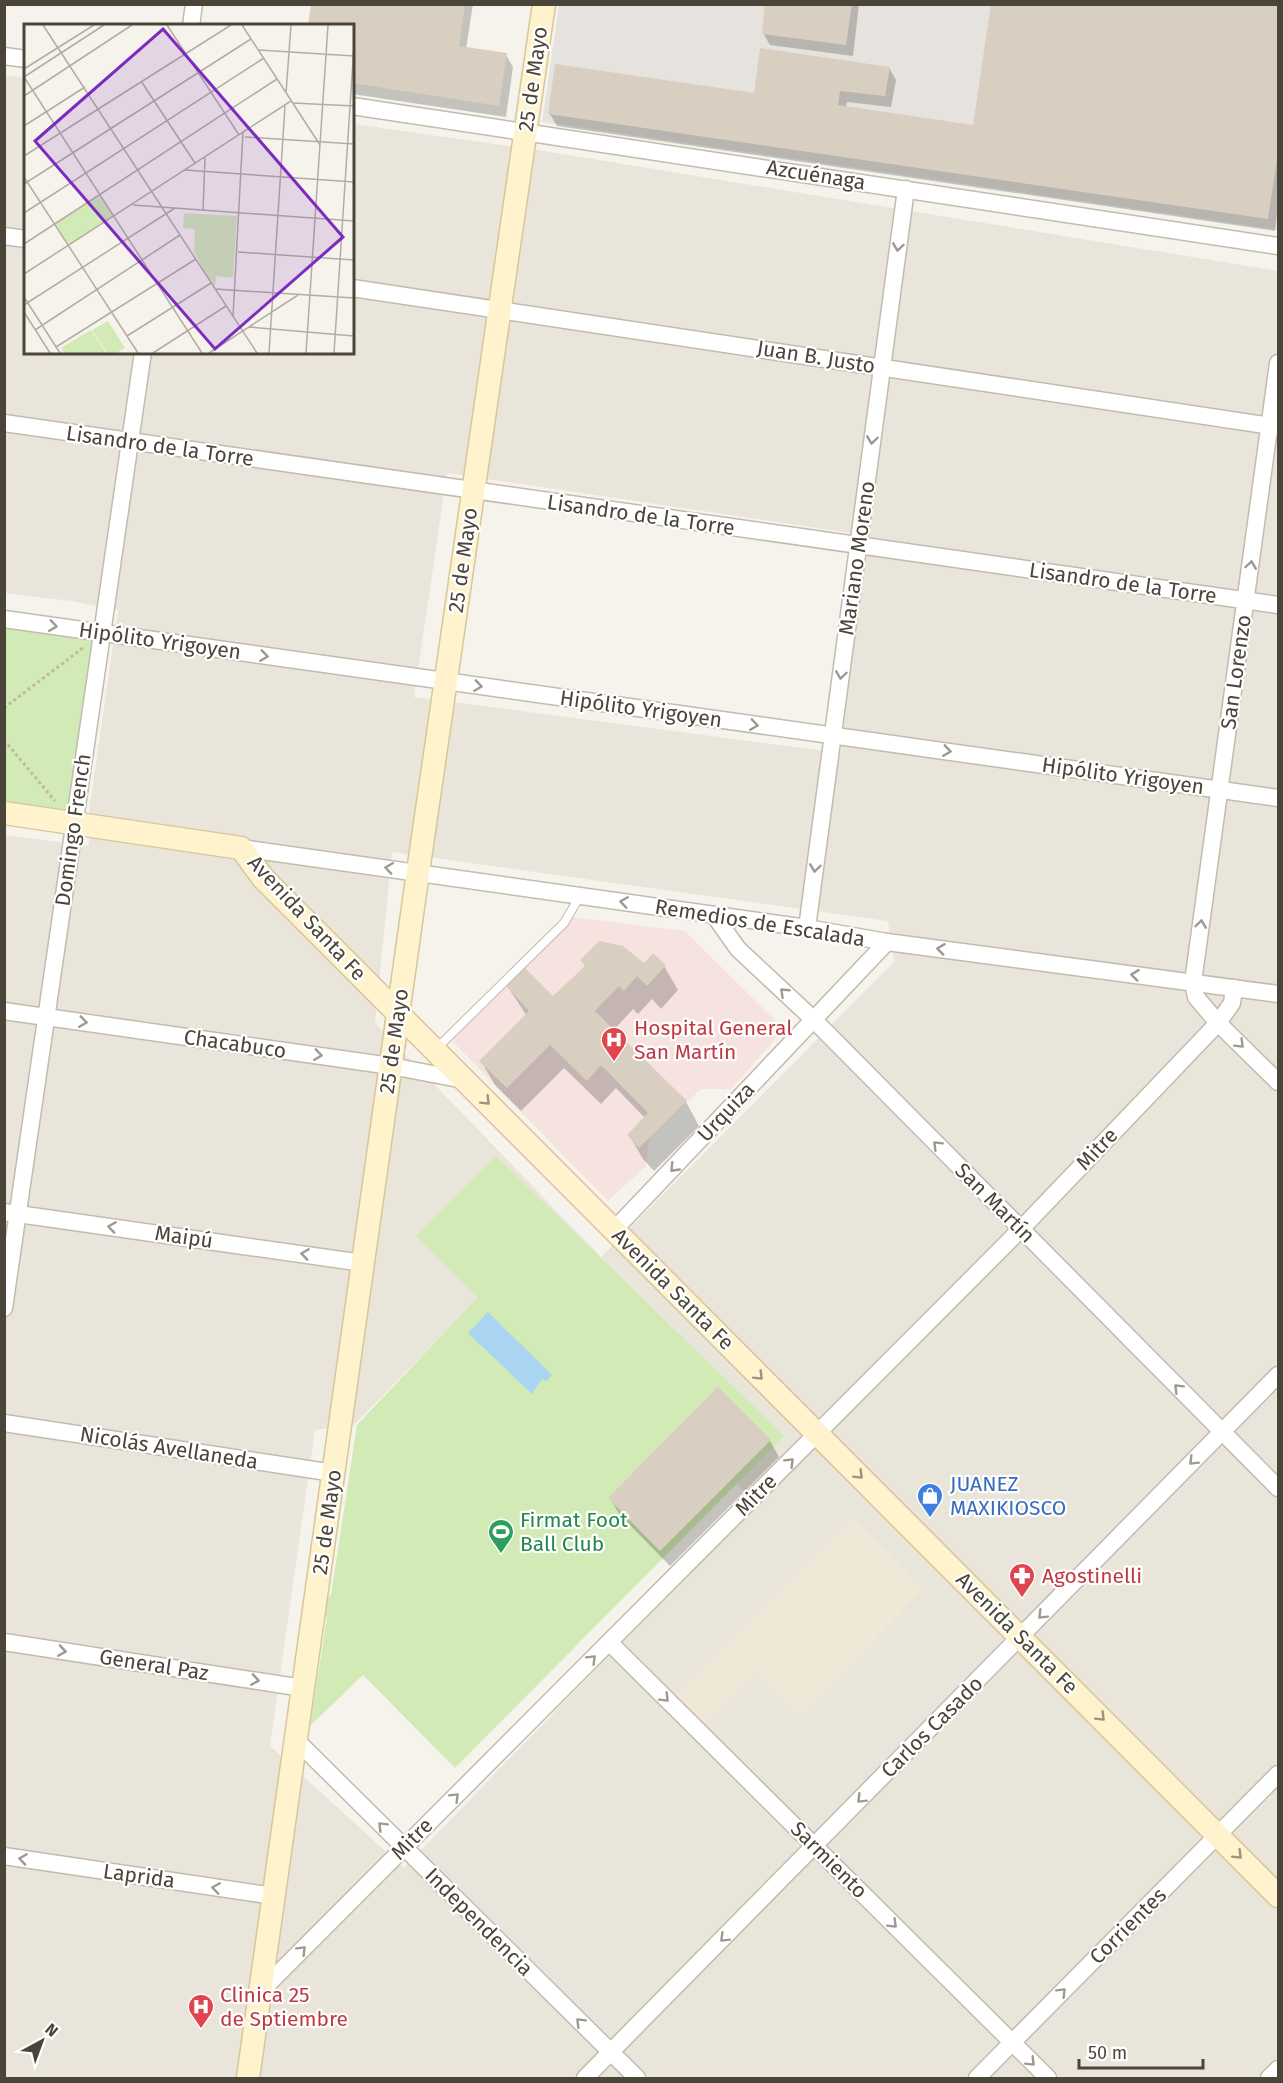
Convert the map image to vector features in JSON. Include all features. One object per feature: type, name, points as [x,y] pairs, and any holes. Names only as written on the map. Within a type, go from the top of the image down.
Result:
[{"type":"street","points":[[191,24],[194,4]]},
{"type":"street","name":"25 de Mayo","points":[[248,2079],[418,872],[544,4]]},
{"type":"street","points":[[4,56],[24,59]]},
{"type":"street","name":"Azcuénaga","points":[[354,106],[1278,246]]},
{"type":"street","name":"Mariano Moreno","points":[[807,928],[906,189]]},
{"type":"street","points":[[4,236],[24,239]]},
{"type":"street","name":"Juan B. Justo","points":[[354,288],[1274,426]]},
{"type":"street","name":"Domingo French","points":[[4,1308],[11,1213],[46,1017],[143,354]]},
{"type":"street","name":"San Lorenzo","points":[[1193,982],[1246,601],[1274,426],[1278,363]]},
{"type":"street","name":"Lisandro de la Torre","points":[[4,423],[1278,605]]},
{"type":"street","name":"Hipólito Yrigoyen","points":[[4,619],[1278,798]]},
{"type":"street","name":"Avenida Santa Fe","points":[[4,813],[241,848],[263,878],[1278,1896]]},
{"type":"street","name":"Remedios de Escalada","points":[[241,848],[807,928],[887,942],[1278,994]]},
{"type":"street","name":"San Martín","points":[[714,915],[738,949],[813,1019],[1278,1488]]},
{"type":"street","name":"Urquiza","points":[[614,1230],[887,942]]},
{"type":"street","points":[[1193,982],[1196,997],[1218,1023],[1278,1082]]},
{"type":"street","name":"Mitre","points":[[261,1991],[1021,1229],[1218,1023],[1232,1003],[1234,988]]},
{"type":"street","name":"Chacabuco","points":[[4,1011],[391,1066],[464,1080]]},
{"type":"street","name":"Maipú","points":[[11,1213],[363,1263]]},
{"type":"street","name":"Carlos Casado","points":[[585,2079],[1278,1375]]},
{"type":"street","name":"Nicolás Avellaneda","points":[[4,1424],[333,1473]]},
{"type":"street","name":"General Paz","points":[[4,1642],[303,1688]]},
{"type":"street","name":"Sarmiento","points":[[609,1642],[1048,2079]]},
{"type":"street","name":"Independencia","points":[[296,1740],[637,2079]]},
{"type":"street","name":"Corrientes","points":[[977,2079],[1278,1774]]},
{"type":"street","name":"Laprida","points":[[4,1856],[274,1896]]},
{"type":"street","points":[[1269,2079],[1278,2069]]},
{"type":"lane","points":[[435,1050],[564,923],[580,896]]},
{"type":"path","points":[[4,708],[102,633]]},
{"type":"path","points":[[4,740],[74,823]]},
{"type":"shaded area","points":[[559,5],[1278,5],[1278,230],[542,122]]},
{"type":"shaded area","points":[[5,75],[24,78],[24,354],[354,354],[354,124],[550,152],[1278,271],[1278,2078],[5,2078],[5,835],[89,846],[90,805],[118,610],[71,601],[5,593]],"holes":[[[447,473],[865,535],[841,753],[414,697]],[[392,852],[888,921],[894,962],[601,1257],[375,1023]],[[421,1236],[679,1426],[756,1503],[404,1868],[270,1746],[315,1430],[354,1425],[479,1297]]]},
{"type":"shaded area","name":"Hospital General San Martín","points":[[572,917],[685,931],[784,1029],[731,1089],[701,1089],[650,1137],[645,1167],[608,1201],[449,1038]]},
{"type":"shaded area","points":[[854,1518],[923,1590],[801,1716],[756,1671],[703,1725],[676,1695]]},
{"type":"green space","points":[[5,619],[102,633],[74,823],[5,813]]},
{"type":"green space","name":"Firmat Foot Ball Club","points":[[496,1156],[784,1436],[455,1768],[363,1675],[310,1726],[327,1617],[318,1608],[331,1595],[357,1425],[478,1297],[416,1236]]},
{"type":"water","points":[[488,1312],[552,1375],[546,1381],[543,1379],[532,1394],[468,1333]]},
{"type":"building","points":[[311,4],[465,4],[459,46],[507,53],[499,106],[354,83],[354,24],[308,24]]},
{"type":"building","points":[[765,4],[852,4],[846,45],[762,34]]},
{"type":"building","points":[[991,4],[1278,4],[1278,153],[1268,219],[548,114],[555,64],[754,93],[760,48],[890,67],[885,96],[840,91],[838,105],[973,125]]},
{"type":"building","points":[[599,941],[623,946],[644,963],[653,953],[666,965],[647,986],[637,976],[624,991],[619,986],[595,1011],[687,1101],[639,1148],[627,1135],[648,1113],[601,1065],[587,1081],[550,1045],[507,1088],[479,1061],[529,1011],[506,986],[524,967],[553,996],[585,966],[580,960]]},
{"type":"building","points":[[718,1387],[771,1440],[660,1551],[608,1498]]},
{"type":"place","name":"Hospital General San Martín","points":[[614,1063]]},
{"type":"place","name":"JUANEZ MAXIKIOSCO","points":[[930,1519]]},
{"type":"place","name":"Firmat Foot Ball Club","points":[[501,1555]]},
{"type":"place","name":"Agostinelli","points":[[1022,1599]]},
{"type":"place","name":"Clinica 25 de Sptiembre","points":[[201,2030]]}]
